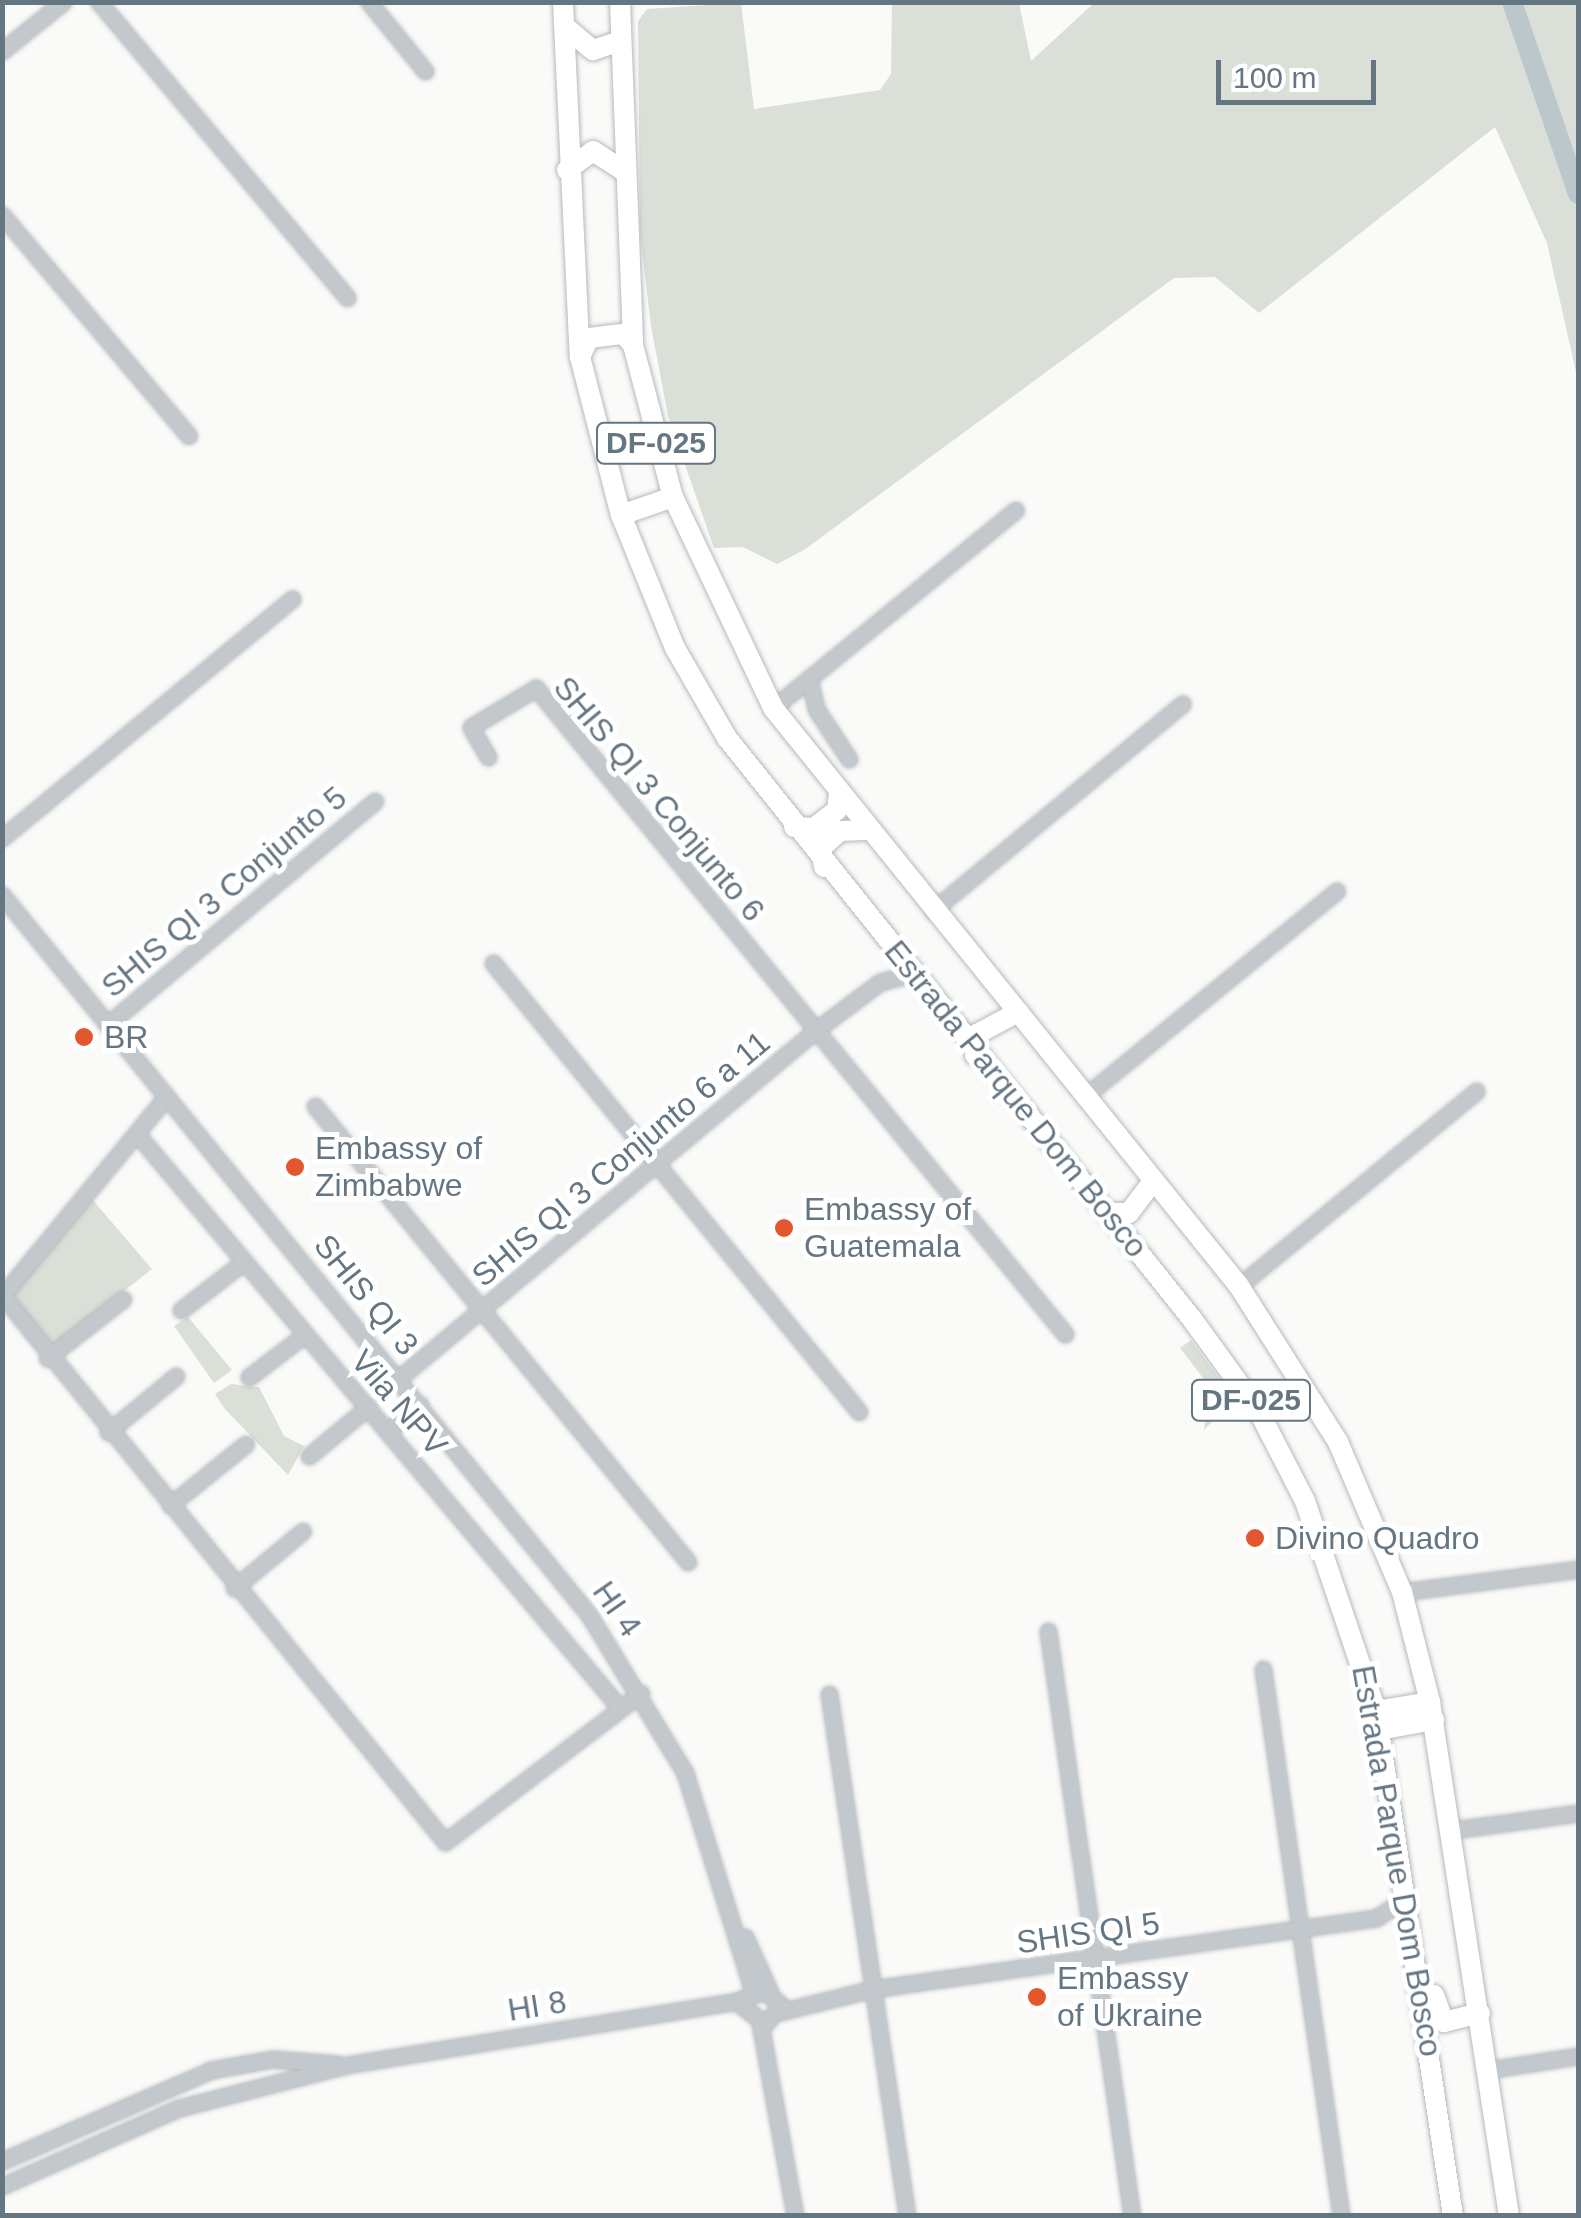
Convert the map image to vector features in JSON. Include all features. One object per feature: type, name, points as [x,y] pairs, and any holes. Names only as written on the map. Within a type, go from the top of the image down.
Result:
[{"type":"main road","name":"Estrada Parque Dom Bosco","points":[[563,2],[567,170],[580,357],[621,514],[676,648],[794,828],[896,950],[975,1055],[1128,1233],[1280,1450],[1342,1594],[1377,1721],[1414,1929],[1453,2216]]},
{"type":"main road","name":"Estrada Parque Dom Bosco","points":[[620,2],[633,345],[673,497],[773,708],[866,830],[1239,1286],[1338,1442],[1402,1592],[1432,1711],[1453,1830],[1508,2216]]},
{"type":"main road","points":[[564,26],[593,50],[621,41]]},
{"type":"main road","points":[[566,131],[594,146],[624,131]]},
{"type":"main road","points":[[567,170],[593,152],[625,172]]},
{"type":"main road","points":[[580,357],[589,338],[624,334],[633,345]]},
{"type":"main road","points":[[621,514],[673,497]]},
{"type":"main road","points":[[794,828],[814,828],[837,810],[839,794]]},
{"type":"main road","points":[[824,867],[821,848],[840,831],[866,830]]},
{"type":"main road","points":[[950,1024],[991,1008],[997,988]]},
{"type":"main road","points":[[975,1055],[977,1034],[1018,1012]]},
{"type":"main road","points":[[1112,1213],[1129,1213],[1153,1181]]},
{"type":"main road","points":[[1128,1233],[1169,1201]]},
{"type":"main road","points":[[1377,1721],[1432,1711]]},
{"type":"main road","points":[[1414,1929],[1426,1942],[1439,2018],[1462,2022],[1480,2013]]},
{"type":"street","points":[[2,51],[64,2]]},
{"type":"street","points":[[99,2],[346,298]]},
{"type":"street","points":[[368,2],[425,71]]},
{"type":"street","points":[[2,215],[189,436]]},
{"type":"street","points":[[773,708],[1016,510]]},
{"type":"street","points":[[2,838],[292,600]]},
{"type":"street","points":[[810,678],[816,709],[849,759]]},
{"type":"street","name":"SHIS QI 3 Conjunto 6","points":[[488,758],[471,727],[536,688],[816,1030]]},
{"type":"street","points":[[932,911],[1182,704]]},
{"type":"street","name":"SHIS QI 3 Conjunto 5","points":[[107,1025],[375,801]]},
{"type":"street","points":[[1084,1097],[1337,891]]},
{"type":"street","name":"SHIS QI 3","points":[[2,895],[420,1405]]},
{"type":"street","name":"SHIS QI 3 Conjunto 6 a 11","points":[[880,982],[896,950]]},
{"type":"street","points":[[493,963],[659,1162],[858,1412]]},
{"type":"street","name":"SHIS QI 3 Conjunto 6 a 11","points":[[398,1379],[816,1030],[880,982],[913,974]]},
{"type":"street","points":[[816,1030],[1065,1334]]},
{"type":"street","points":[[1239,1286],[1476,1091]]},
{"type":"street","points":[[167,1096],[3,1296],[47,1358],[445,1842],[641,1693]]},
{"type":"street","points":[[314,1106],[688,1562]]},
{"type":"street","name":"Vila NPV","points":[[137,1134],[619,1707]]},
{"type":"street","points":[[181,1310],[242,1263]]},
{"type":"street","points":[[47,1358],[122,1299]]},
{"type":"street","points":[[249,1377],[304,1335]]},
{"type":"street","points":[[108,1432],[176,1376]]},
{"type":"street","points":[[389,1430],[420,1405]]},
{"type":"street","name":"HI 4","points":[[420,1405],[641,1693],[710,1833],[716,1875],[769,2007],[772,2061],[794,2216]]},
{"type":"street","points":[[309,1456],[368,1407]]},
{"type":"street","points":[[170,1505],[246,1444]]},
{"type":"street","points":[[234,1588],[303,1531]]},
{"type":"street","points":[[1402,1592],[1578,1569]]},
{"type":"street","points":[[1048,1630],[1132,2216]]},
{"type":"street","points":[[1262,1669],[1342,2216]]},
{"type":"street","points":[[828,1694],[907,2216]]},
{"type":"street","points":[[1453,1830],[1578,1812]]},
{"type":"street","name":"SHIS QI 5","points":[[769,2007],[1376,1918],[1408,1898]]},
{"type":"street","name":"SHIS QI 5","points":[[1376,1918],[1414,1929]]},
{"type":"street","points":[[736,2001],[769,2007]]},
{"type":"street","name":"HI 8","points":[[2,2186],[179,2108],[276,2088],[346,2065],[736,2001],[769,2007]]},
{"type":"street","points":[[1486,2070],[1578,2056]]},
{"type":"street","points":[[272,2059],[276,2088]]},
{"type":"street","name":"HI 8","points":[[2,2161],[210,2070],[272,2059],[346,2065]]},
{"type":"street","points":[[210,2070],[220,2100]]},
{"type":"street","points":[[169,2086],[179,2108]]},
{"type":"street","points":[[26,2153],[35,2172]]},
{"type":"shaded area","points":[[741,3],[754,109],[880,90],[891,74],[892,3],[1019,3],[1031,61],[1094,3],[1578,3],[1578,381],[1547,243],[1495,127],[1259,313],[1215,277],[1174,278],[804,550],[777,564],[743,547],[714,548],[668,416],[651,326],[640,234],[638,21],[647,9]]},
{"type":"shaded area","points":[[91,1198],[152,1269],[48,1351],[10,1296]]},
{"type":"shaded area","points":[[188,1317],[232,1370],[214,1383],[174,1326]]},
{"type":"shaded area","points":[[1191,1340],[1234,1399],[1204,1430],[1210,1387],[1180,1348]]},
{"type":"shaded area","points":[[231,1384],[259,1387],[284,1436],[304,1446],[288,1475],[215,1394]]},
{"type":"waterway","points":[[1512,2],[1578,194]]},
{"type":"place","name":"BR","points":[[84,1037]]},
{"type":"place","name":"Embassy of Zimbabwe","points":[[295,1167]]},
{"type":"place","name":"Embassy of Guatemala","points":[[784,1228]]},
{"type":"place","name":"Divino Quadro","points":[[1255,1538]]},
{"type":"place","name":"Embassy of Ukraine","points":[[1037,1997]]}]
